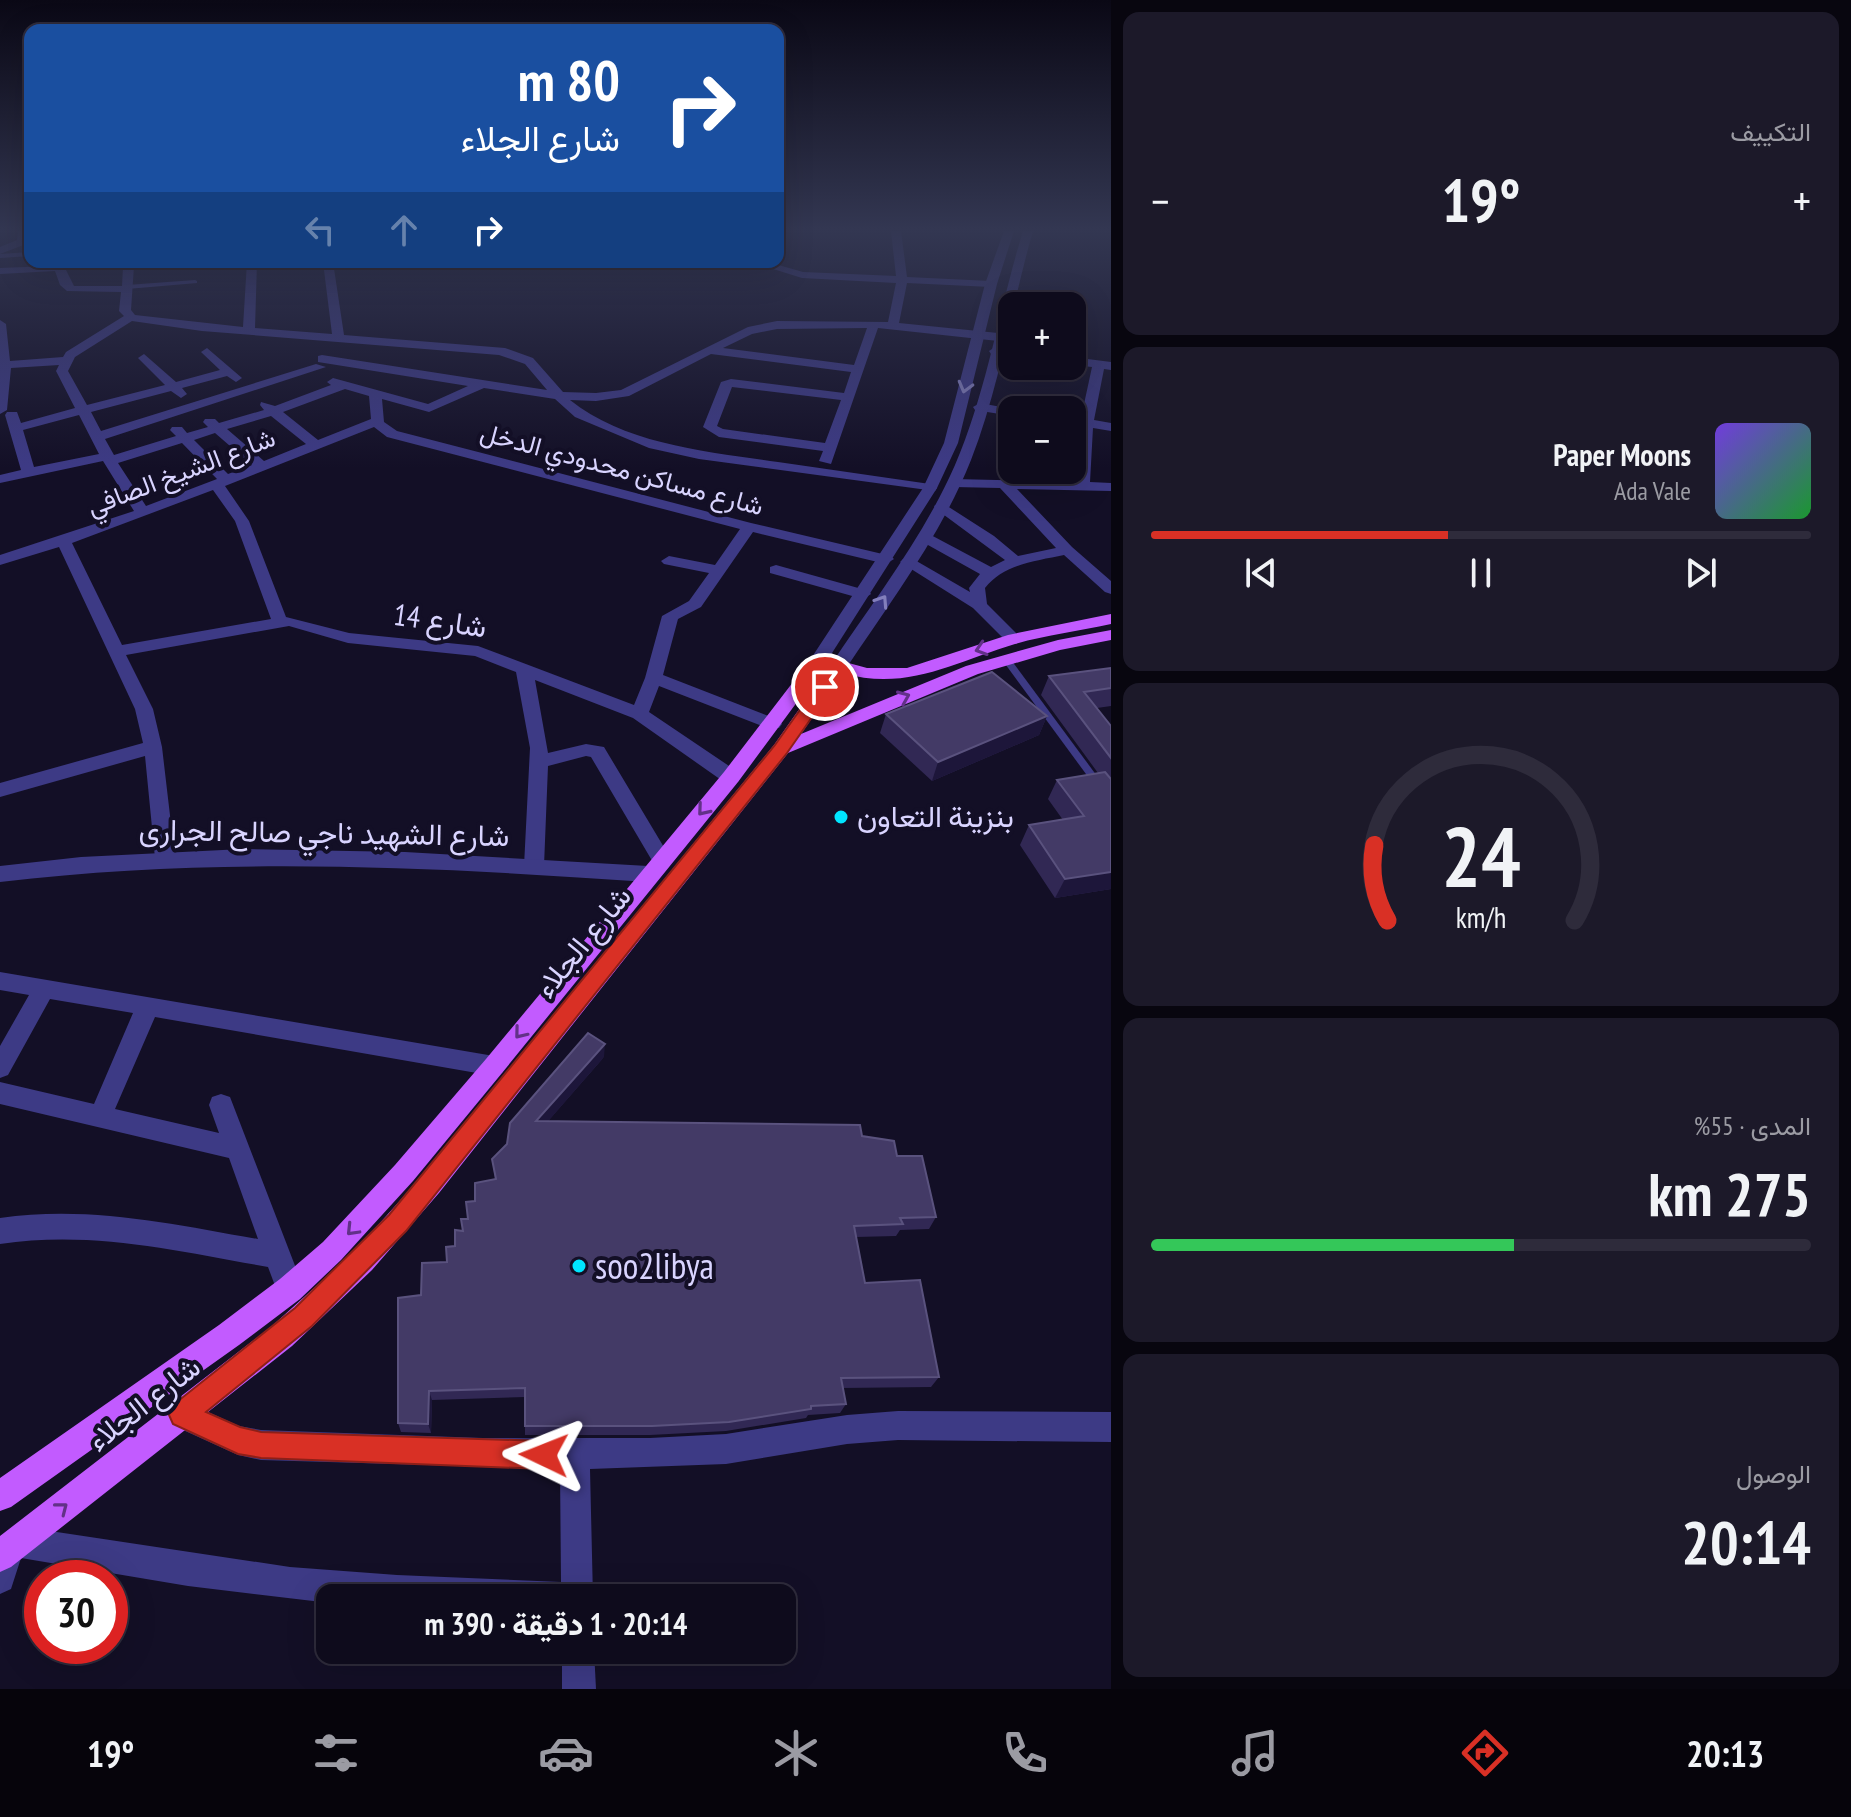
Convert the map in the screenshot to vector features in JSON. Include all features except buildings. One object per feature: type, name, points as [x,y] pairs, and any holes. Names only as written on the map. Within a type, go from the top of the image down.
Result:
[{"type":"main road","points":[[829,663],[866,674],[908,674],[1014,639],[1111,619]]},
{"type":"main road","points":[[781,749],[939,682],[1006,659],[1111,635]]},
{"type":"main road","name":"شارع الجلاء","points":[[0,1496],[290,1289],[370,1212],[494,1066],[773,724],[829,663]]},
{"type":"main road","name":"شارع الجلاء","points":[[6,1556],[314,1308],[398,1223],[781,749],[829,663]]},
{"type":"street","points":[[125,310],[131,317],[249,331],[512,353],[535,366],[559,396],[580,414],[649,444],[699,455],[930,488]]},
{"type":"street","points":[[249,331],[250,310]]},
{"type":"street","points":[[331,310],[333,338],[321,363],[321,378],[429,408],[440,406],[480,385]]},
{"type":"street","points":[[893,325],[896,310]]},
{"type":"street","name":"شارع الجلاء","points":[[829,663],[863,594],[930,488],[951,443],[985,310]]},
{"type":"street","name":"شارع الجلاء","points":[[829,663],[908,562],[954,483],[980,407],[1006,310]]},
{"type":"street","points":[[6,365],[65,361],[131,317]]},
{"type":"street","points":[[0,324],[6,365],[6,388],[0,411],[11,413],[29,473]]},
{"type":"street","points":[[823,473],[874,324]]},
{"type":"street","points":[[97,437],[249,390],[321,363],[559,396],[596,397],[624,393],[748,331],[766,326],[893,325],[979,335],[996,344]]},
{"type":"street","points":[[708,350],[858,369]]},
{"type":"street","points":[[207,352],[316,445]]},
{"type":"street","points":[[144,358],[193,407],[262,466]]},
{"type":"street","points":[[65,361],[62,371],[83,412],[143,513]]},
{"type":"street","points":[[1083,487],[1087,423],[1097,402],[1105,365]]},
{"type":"street","points":[[16,428],[229,372]]},
{"type":"street","points":[[831,448],[719,433],[710,427],[725,385],[731,383],[849,397]]},
{"type":"street","points":[[0,479],[186,439],[344,385]]},
{"type":"street","points":[[375,394],[377,421]]},
{"type":"street","points":[[144,396],[186,439],[221,482],[242,521],[280,622]]},
{"type":"street","points":[[980,407],[998,410]]},
{"type":"street","name":"شارع الشيخ الصافي","points":[[0,560],[64,542],[143,513],[377,421]]},
{"type":"street","name":"شارع مساكن محدودي الدخل","points":[[377,421],[381,428],[392,434],[749,527],[886,559]]},
{"type":"street","points":[[1087,423],[1111,427]]},
{"type":"street","points":[[954,483],[1111,487]]},
{"type":"street","points":[[1005,485],[1067,550],[1111,589]]},
{"type":"street","points":[[941,506],[1017,563]]},
{"type":"street","points":[[639,714],[654,678],[670,616],[695,604],[749,527]]},
{"type":"street","points":[[924,537],[990,573]]},
{"type":"street","points":[[64,542],[144,709],[153,747],[165,858]]},
{"type":"street","points":[[979,605],[977,588],[990,573],[1067,550]]},
{"type":"street","points":[[669,561],[719,570]]},
{"type":"street","points":[[908,562],[979,605],[1014,639]]},
{"type":"street","points":[[776,570],[863,594]]},
{"type":"street","name":"شارع 14","points":[[117,651],[280,622],[299,623],[348,638],[478,651],[639,714],[731,777]]},
{"type":"street","points":[[524,667],[540,761],[534,866]]},
{"type":"street","points":[[654,678],[773,724]]},
{"type":"street","points":[[0,790],[153,747]]},
{"type":"street","points":[[540,761],[586,750],[597,752],[655,867]]},
{"type":"street","name":"شارع الشهيد ناجي صالح الجرارى","points":[[0,874],[165,858],[421,860],[534,866],[655,867]]},
{"type":"street","points":[[0,981],[494,1066]]},
{"type":"street","points":[[0,1068],[44,989]]},
{"type":"street","points":[[100,1117],[148,1006]]},
{"type":"street","points":[[0,1093],[237,1149]]},
{"type":"street","points":[[221,1105],[290,1289]]},
{"type":"street","points":[[0,1231],[26,1225],[74,1223],[277,1255]]},
{"type":"street","points":[[182,1415],[238,1440],[261,1445],[575,1456],[709,1451],[834,1431],[905,1425],[1111,1427]]},
{"type":"street","points":[[575,1456],[577,1584]]},
{"type":"street","points":[[6,1556],[151,1565],[316,1585]]},
{"type":"street","points":[[578,1664],[579,1689]]},
{"type":"lane","points":[[1006,659],[1111,802]]},
{"type":"place","name":"بنزينة التعاون","points":[[841,817]]},
{"type":"place","name":"soo2libya","points":[[579,1266]]},
{"type":"route","points":[[544,1455],[261,1445],[238,1440],[182,1415],[282,1336],[363,1261],[398,1223],[781,749],[825,687]]}]
